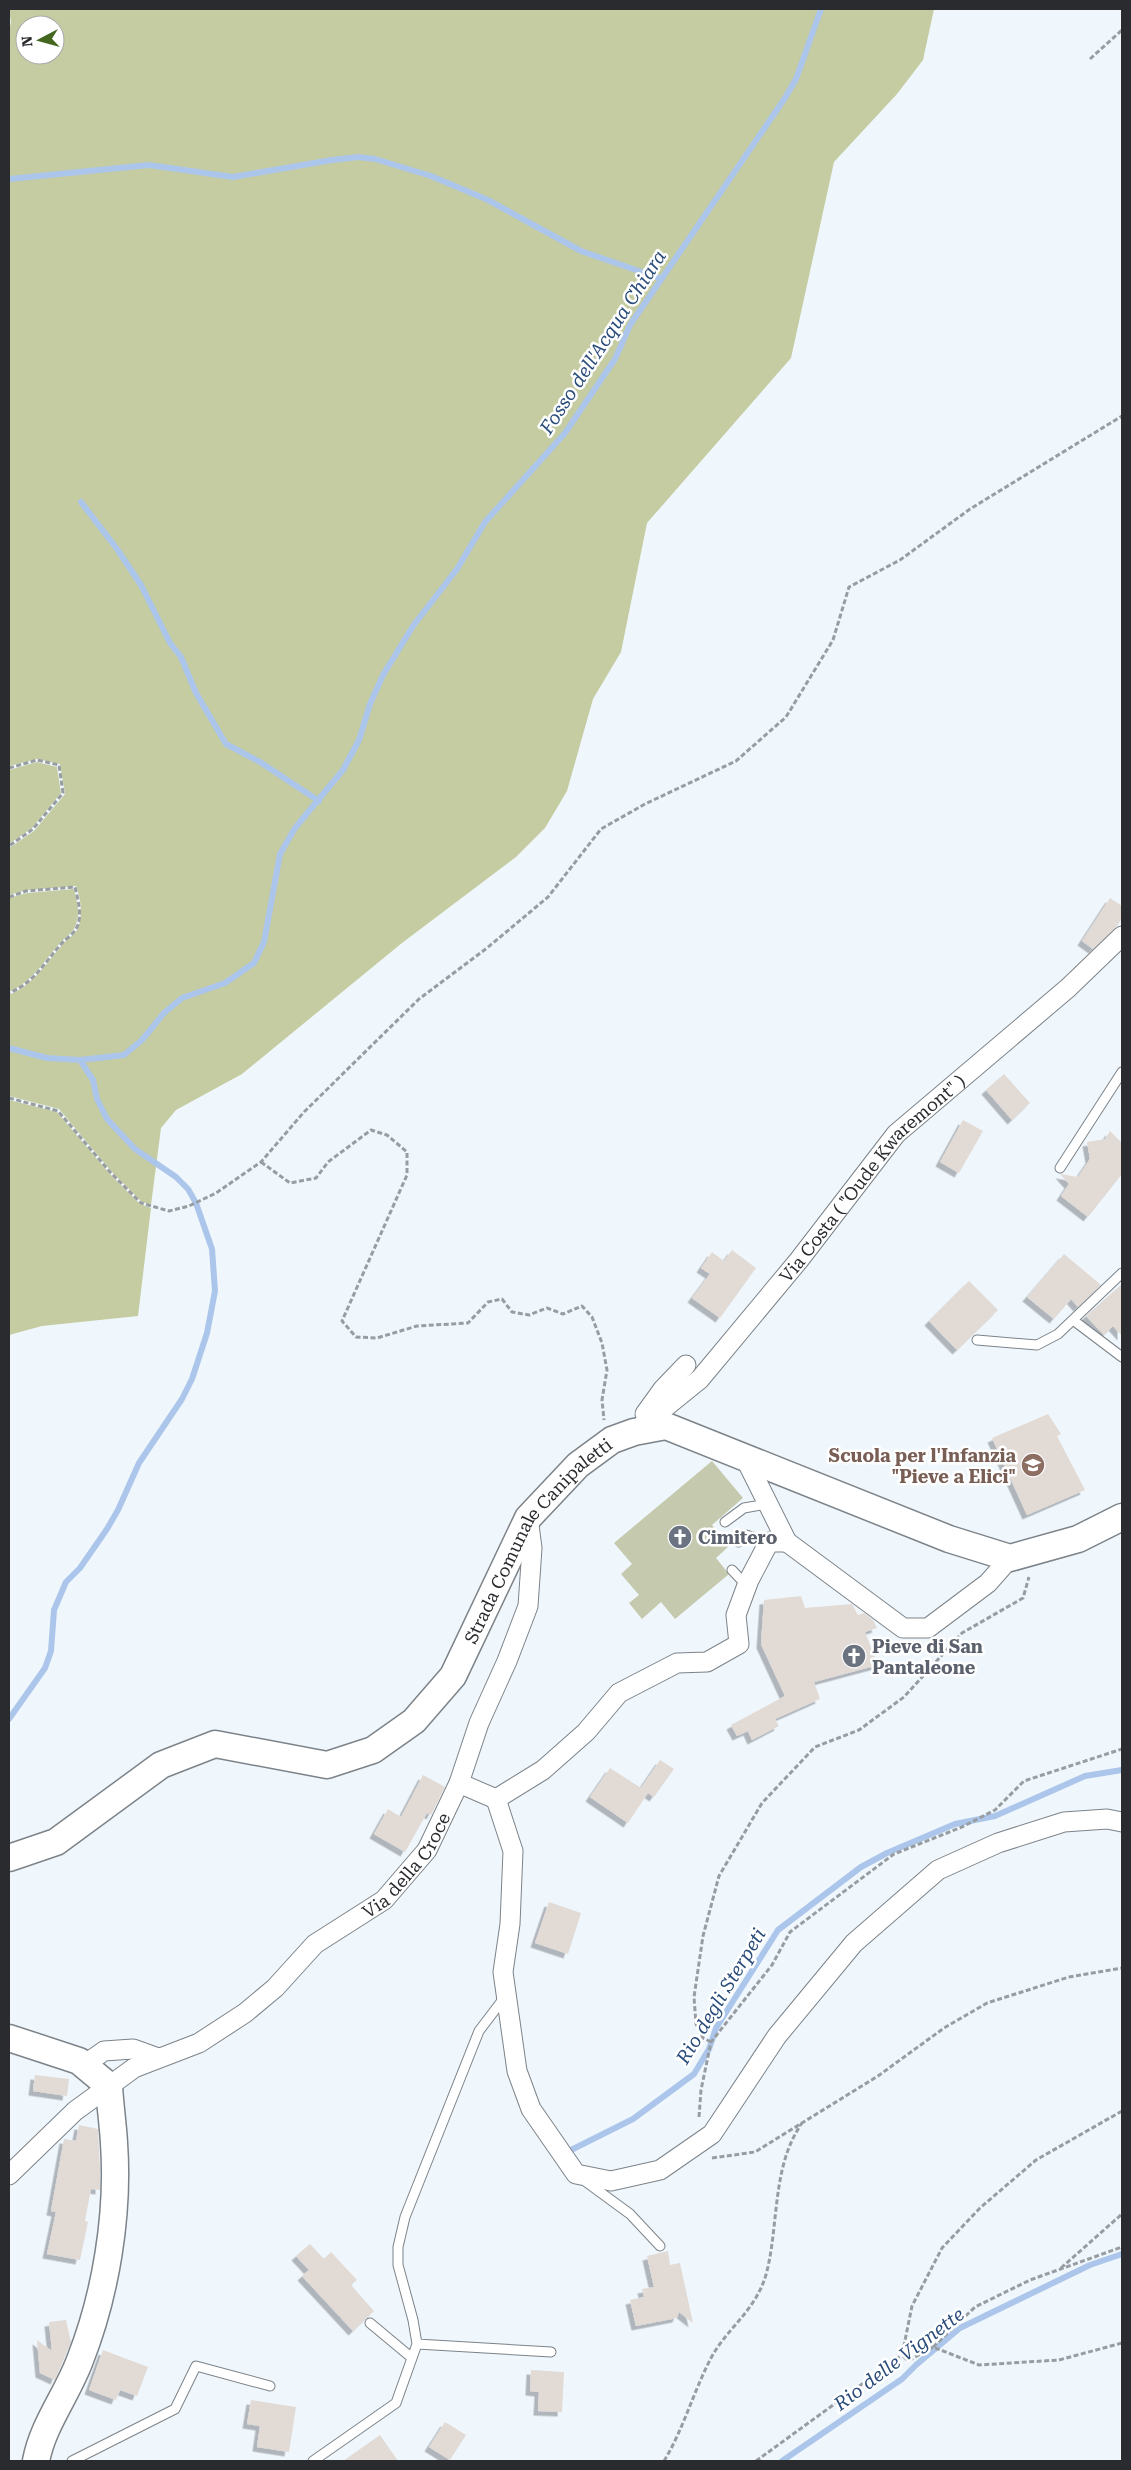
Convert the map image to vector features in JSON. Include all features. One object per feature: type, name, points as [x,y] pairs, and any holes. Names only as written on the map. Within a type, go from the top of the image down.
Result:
[{"type":"street","name":"Via Costa ( \"Oude Kwaremont\" )","points":[[634,1432],[700,1379],[799,1260],[896,1134],[1068,988],[1122,936]]},
{"type":"street","points":[[634,1432],[640,1419],[652,1407],[664,1388],[686,1366]]},
{"type":"street","name":"Strada Comunale Canipaletti","points":[[9,1858],[56,1842],[162,1765],[215,1744],[327,1765],[373,1750],[414,1721],[453,1676],[528,1518],[578,1466],[612,1440],[634,1432],[666,1426],[950,1539],[1018,1556]]},
{"type":"street","points":[[745,1458],[767,1504],[778,1542],[903,1628],[928,1628],[988,1583],[1018,1556],[1078,1539],[1122,1517]]},
{"type":"street","name":"Via della Croce","points":[[9,2174],[75,2111],[134,2068],[199,2043],[245,2014],[275,1988],[315,1944],[384,1900],[426,1850],[459,1783],[479,1723],[507,1661],[528,1606],[532,1548],[528,1518]]},
{"type":"street","points":[[496,1799],[544,1770],[586,1732],[619,1693],[677,1663],[707,1662],[739,1644],[736,1615],[747,1586],[778,1542]]},
{"type":"street","points":[[459,1783],[496,1799],[513,1851],[510,1924],[503,1972],[517,2071],[531,2108],[576,2174],[611,2181],[660,2170],[712,2134],[778,2036],[854,1943],[938,1870],[998,1843],[1064,1822],[1108,1819],[1122,1822]]},
{"type":"street","points":[[9,2038],[79,2061],[109,2086],[114,2143],[112,2222],[103,2290],[80,2361],[40,2442],[36,2461]]},
{"type":"street","points":[[84,2065],[104,2051],[133,2049],[158,2058]]},
{"type":"lane","points":[[1060,1168],[1122,1072]]},
{"type":"lane","points":[[977,1340],[1037,1345],[1058,1334],[1122,1273]]},
{"type":"lane","points":[[1073,1320],[1122,1357]]},
{"type":"lane","points":[[725,1522],[744,1508],[767,1504]]},
{"type":"lane","points":[[738,1542],[746,1536],[778,1542]]},
{"type":"lane","points":[[732,1570],[747,1586]]},
{"type":"lane","points":[[313,2461],[396,2403],[417,2344],[413,2320],[398,2265],[398,2247],[405,2217],[480,2031],[506,1996]]},
{"type":"lane","points":[[576,2174],[630,2214],[660,2246]]},
{"type":"lane","points":[[370,2323],[412,2358]]},
{"type":"lane","points":[[417,2344],[551,2352]]},
{"type":"lane","points":[[72,2461],[175,2409],[196,2366],[270,2386]]},
{"type":"path","points":[[1090,59],[1122,30]]},
{"type":"path","points":[[9,1098],[58,1111],[110,1172],[141,1203],[169,1211],[189,1206],[216,1193],[261,1162],[304,1112],[419,999],[488,948],[548,897],[601,829],[645,804],[736,761],[786,717],[833,640],[849,587],[900,560],[970,509],[1122,416]]},
{"type":"path","points":[[9,768],[37,760],[58,765],[63,793],[33,829],[9,846]]},
{"type":"path","points":[[9,897],[26,891],[75,887],[80,906],[76,928],[61,944],[41,971],[20,989],[9,993]]},
{"type":"path","points":[[261,1162],[290,1183],[316,1178],[328,1162],[371,1130],[387,1135],[407,1152],[407,1175],[342,1321],[356,1337],[377,1338],[417,1326],[468,1323],[488,1302],[502,1299],[512,1312],[529,1315],[547,1308],[563,1314],[582,1306],[592,1317],[602,1343],[607,1370],[602,1400],[604,1421],[623,1416],[634,1432]]},
{"type":"path","points":[[711,2042],[704,2038],[696,2024],[694,1997],[703,1936],[718,1876],[762,1802],[815,1747],[859,1730],[904,1698],[962,1633],[1023,1598],[1029,1578],[1018,1556]]},
{"type":"path","points":[[674,2161],[716,2158],[755,2152],[878,2076],[944,2028],[987,2003],[1069,1977],[1122,1968]]},
{"type":"path","points":[[756,2461],[902,2355],[912,2306],[942,2248],[980,2208],[1036,2160],[1122,2111]]},
{"type":"path","points":[[664,2461],[711,2359],[752,2305],[766,2272],[783,2167],[796,2132],[804,2121]]},
{"type":"path","points":[[1060,2269],[1122,2214]]},
{"type":"path","points":[[902,2355],[908,2361],[933,2347],[976,2307],[1030,2280],[1122,2247]]},
{"type":"path","points":[[933,2347],[979,2365],[1059,2360],[1122,2343]]},
{"type":"green space","points":[[9,9],[934,9],[923,60],[897,94],[834,162],[791,358],[647,523],[621,652],[593,699],[567,791],[545,828],[516,857],[402,943],[242,1074],[176,1110],[161,1128],[151,1205],[142,1202],[111,1171],[59,1109],[9,1096],[9,995],[18,991],[32,980],[75,932],[80,922],[81,912],[76,886],[26,890],[9,895],[9,848],[34,831],[65,794],[60,764],[37,759],[9,766],[9,31],[11,22]]},
{"type":"green space","points":[[37,762],[57,767],[61,793],[32,828],[9,844],[9,770]]},
{"type":"green space","points":[[74,889],[78,912],[74,929],[26,982],[9,992],[9,898],[27,893]]},
{"type":"green space","points":[[9,1100],[57,1112],[109,1173],[140,1204],[151,1208],[138,1316],[42,1326],[9,1335]]},
{"type":"green space","points":[[712,1461],[743,1498],[712,1525],[729,1546],[716,1558],[729,1574],[675,1619],[661,1602],[642,1619],[629,1603],[639,1595],[621,1574],[632,1564],[614,1543]]},
{"type":"building","points":[[1110,898],[1122,906],[1122,918],[1117,926],[1093,949],[1082,941]]},
{"type":"building","points":[[1004,1074],[1030,1103],[1012,1120],[986,1090]]},
{"type":"building","points":[[963,1120],[983,1131],[959,1173],[940,1162]]},
{"type":"building","points":[[1110,1131],[1122,1143],[1122,1174],[1088,1217],[1061,1196],[1069,1184],[1060,1174],[1078,1177],[1090,1159],[1087,1142],[1105,1139]]},
{"type":"building","points":[[732,1250],[756,1268],[720,1318],[692,1298],[710,1274],[701,1268],[712,1252],[724,1261]]},
{"type":"building","points":[[1064,1254],[1101,1285],[1078,1307],[1071,1299],[1054,1319],[1027,1297]]},
{"type":"building","points":[[969,1281],[998,1310],[957,1350],[929,1321]]},
{"type":"building","points":[[1122,1284],[1122,1336],[1113,1326],[1104,1335],[1086,1316]]},
{"type":"building","name":"Scuola per l'Infanzia \"Pieve a Elici\"","points":[[1048,1414],[1061,1434],[1057,1436],[1085,1490],[1027,1515],[992,1438]]},
{"type":"building","name":"Pieve di San Pantaleone","points":[[801,1596],[805,1608],[852,1604],[858,1615],[864,1613],[873,1620],[877,1628],[865,1632],[878,1665],[814,1682],[820,1699],[775,1719],[779,1726],[752,1740],[748,1731],[737,1736],[731,1725],[785,1696],[761,1644],[764,1600]]},
{"type":"building","points":[[660,1760],[674,1769],[654,1797],[648,1793],[628,1823],[590,1797],[610,1768],[641,1788]]},
{"type":"building","points":[[423,1775],[445,1787],[431,1815],[427,1813],[405,1852],[374,1834],[388,1809],[401,1817]]},
{"type":"building","points":[[549,1902],[581,1913],[568,1954],[535,1943]]},
{"type":"building","points":[[35,2075],[69,2079],[67,2096],[33,2091]]},
{"type":"building","points":[[79,2125],[98,2129],[100,2170],[100,2190],[91,2189],[85,2221],[88,2222],[80,2260],[47,2254],[56,2212],[51,2211],[64,2139],[76,2141]]},
{"type":"building","points":[[310,2244],[324,2259],[331,2252],[357,2280],[351,2285],[374,2311],[353,2331],[302,2276],[309,2270],[296,2256]]},
{"type":"building","points":[[668,2251],[670,2265],[680,2263],[693,2323],[679,2312],[677,2318],[636,2326],[630,2300],[644,2297],[642,2289],[654,2287],[647,2256]]},
{"type":"building","points":[[66,2320],[71,2342],[55,2380],[40,2373],[37,2340],[52,2351],[49,2322]]},
{"type":"building","points":[[103,2350],[148,2367],[137,2396],[120,2390],[116,2400],[89,2390]]},
{"type":"building","points":[[531,2370],[564,2372],[562,2412],[538,2411],[539,2392],[530,2391]]},
{"type":"building","points":[[251,2400],[296,2407],[289,2452],[257,2447],[260,2426],[247,2424]]},
{"type":"building","points":[[445,2422],[466,2435],[450,2460],[429,2447]]},
{"type":"building","points":[[380,2435],[398,2461],[343,2461]]},
{"type":"waterway","name":"Fosso dell'Acqua Chiara","points":[[9,1048],[47,1058],[80,1060],[124,1055],[142,1040],[164,1013],[182,998],[225,983],[254,963],[264,942],[280,854],[295,828],[343,770],[359,740],[370,704],[383,675],[413,626],[457,569],[485,522],[565,433],[615,359],[630,325],[785,98],[796,79],[821,9]]},
{"type":"waterway","points":[[9,179],[149,165],[233,177],[332,160],[358,157],[375,159],[431,176],[488,200],[581,251],[662,279]]},
{"type":"waterway","points":[[81,502],[117,549],[141,585],[170,643],[181,657],[196,693],[226,744],[260,762],[319,801]]},
{"type":"waterway","points":[[9,1719],[45,1668],[51,1651],[54,1610],[66,1582],[80,1568],[107,1529],[118,1510],[139,1463],[182,1399],[192,1379],[207,1333],[215,1291],[212,1249],[196,1203],[188,1189],[176,1177],[135,1149],[107,1119],[97,1099],[93,1080],[80,1060]]},
{"type":"waterway","name":"Rio degli Sterpeti","points":[[567,2152],[633,2119],[694,2074],[709,2049],[716,2028],[778,1930],[861,1867],[887,1853],[955,1824],[995,1816],[1085,1776],[1122,1770]]},
{"type":"waterway","name":"Rio delle Vignette","points":[[782,2461],[902,2379],[960,2328],[1090,2265],[1122,2254]]},
{"type":"place","name":"Scuola per l'Infanzia \"Pieve a Elici\"","points":[[1033,1465]]},
{"type":"place","name":"Cimitero","points":[[680,1537]]},
{"type":"place","name":"Pieve di San Pantaleone","points":[[854,1656]]}]
